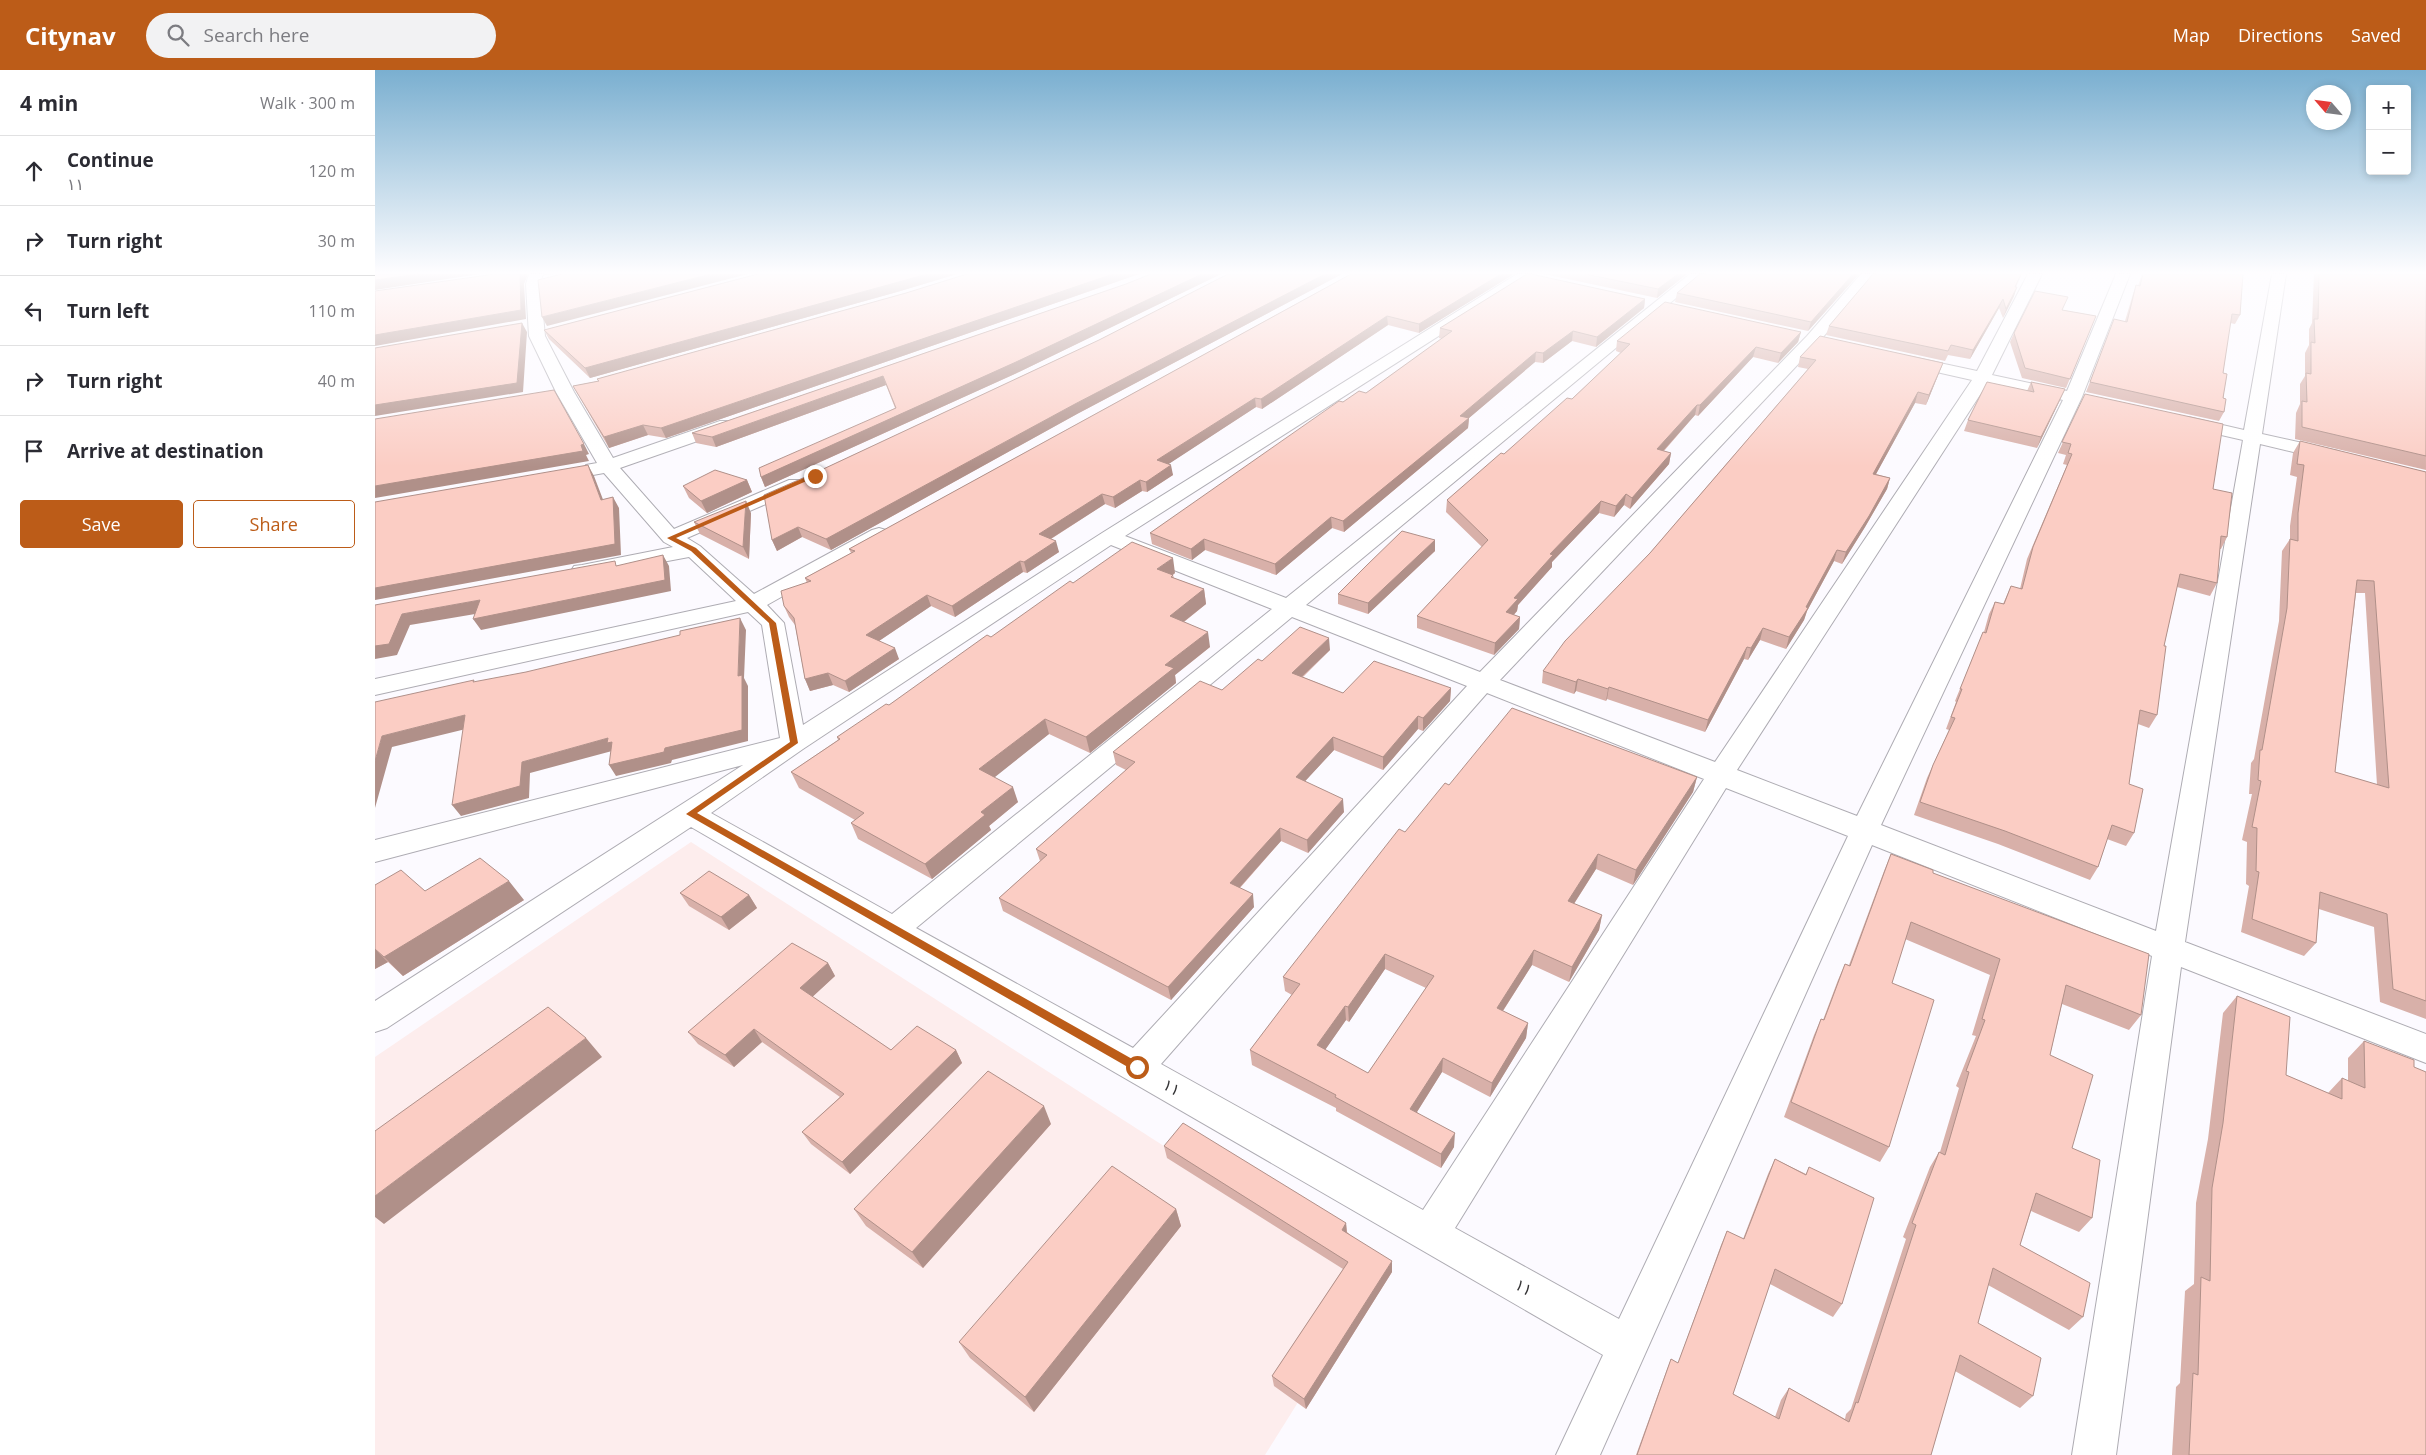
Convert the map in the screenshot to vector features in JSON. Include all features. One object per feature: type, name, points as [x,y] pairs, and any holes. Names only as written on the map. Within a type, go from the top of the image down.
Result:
[{"type":"street","points":[[541,339],[565,391],[608,466],[671,538],[693,550],[751,605],[773,623],[794,743]]},
{"type":"street","points":[[375,1018],[690,814],[794,743],[1109,538],[1430,339]]},
{"type":"street","points":[[894,929],[1620,339]]},
{"type":"street","points":[[1137,1067],[1483,683],[1813,339]]},
{"type":"street","points":[[1430,1233],[1720,775],[1982,378],[2002,339]]},
{"type":"street","points":[[1578,1455],[1864,831],[2083,399],[2102,339]]},
{"type":"street","points":[[2094,1455],[2167,948],[2269,339]]},
{"type":"street","points":[[1888,356],[2083,399]]},
{"type":"street","points":[[2168,418],[2253,436],[2349,460]]},
{"type":"street","points":[[579,471],[608,466],[739,421]]},
{"type":"street","points":[[671,538],[815,476]]},
{"type":"street","points":[[375,687],[751,605],[897,524]]},
{"type":"street","points":[[1109,538],[2426,1049]]},
{"type":"street","points":[[558,575],[693,550]]},
{"type":"street","points":[[375,851],[794,743]]},
{"type":"street","name":"۱۱","points":[[690,814],[1627,1346]]},
{"type":"shaded area","points":[[691,842],[1374,1281],[1265,1455],[375,1455],[375,1057]]},
{"type":"building","points":[[430,339],[521,339],[517,383],[375,405],[375,348]]},
{"type":"building","points":[[553,339],[692,339],[585,368]]},
{"type":"building","points":[[742,339],[923,339],[661,428],[643,425],[604,437],[573,386],[599,381],[597,379]]},
{"type":"building","points":[[967,339],[1065,339],[761,477],[759,468],[896,408],[883,376],[712,437],[692,433]]},
{"type":"building","points":[[1201,339],[1075,404],[826,539],[798,527],[772,540],[764,495],[1099,340]]},
{"type":"building","points":[[1233,339],[1353,339],[1261,399],[1255,398],[1157,460],[1171,465],[1146,482],[1140,480],[1113,497],[1102,494],[1039,534],[1056,541],[1024,562],[1020,561],[952,606],[927,595],[866,635],[895,648],[845,681],[828,673],[805,679],[794,618],[784,606],[781,591],[811,581],[805,578],[855,551],[849,549]]},
{"type":"building","points":[[1441,339],[1563,339],[1543,353],[1536,352],[1460,416],[1469,418],[1343,521],[1331,517],[1275,564],[1204,539],[1191,549],[1150,533],[1339,401],[1343,402],[1359,391],[1366,393]]},
{"type":"building","points":[[1620,339],[1795,339],[1781,353],[1756,347],[1700,405],[1697,405],[1657,449],[1671,453],[1632,498],[1626,494],[1616,506],[1601,501],[1550,554],[1553,555],[1514,598],[1518,599],[1506,612],[1520,617],[1495,643],[1417,616],[1488,540],[1447,500],[1501,453],[1504,454],[1567,398],[1572,399],[1630,344],[1617,341]]},
{"type":"building","points":[[1817,339],[1832,339],[1943,363],[1929,395],[1918,392],[1873,474],[1890,478],[1869,516],[1846,552],[1837,550],[1806,607],[1808,608],[1789,637],[1763,628],[1751,648],[1747,647],[1708,720],[1609,687],[1608,689],[1578,679],[1576,682],[1543,671],[1565,641],[1650,553],[1816,360],[1800,357]]},
{"type":"building","points":[[1889,339],[1980,339],[1973,350],[1951,345],[1948,351]]},
{"type":"building","points":[[2016,339],[2087,339],[2070,379],[2025,368]]},
{"type":"building","points":[[2107,339],[2228,339],[2223,373],[2227,374],[2223,398],[2226,399],[2224,412],[2090,382]]},
{"type":"building","points":[[2315,339],[2426,339],[2426,456],[2302,427],[2302,401],[2307,402],[2306,373],[2311,374],[2311,342],[2315,343]]},
{"type":"building","points":[[1987,382],[2034,392],[2031,382],[2065,389],[2041,437],[1968,420]]},
{"type":"building","points":[[554,390],[584,444],[581,445],[583,451],[375,486],[375,419]]},
{"type":"building","points":[[2085,394],[2223,424],[2213,489],[2232,493],[2227,537],[2221,536],[2217,583],[2180,574],[2164,646],[2166,646],[2157,715],[2140,710],[2129,784],[2143,789],[2134,833],[2112,825],[2098,867],[2005,831],[1920,802],[1933,765],[1955,718],[1951,717],[1962,689],[1960,689],[1983,632],[1986,633],[1995,602],[2004,604],[2011,586],[2022,589],[2033,547],[2072,454],[2068,453],[2071,444],[2062,442]]},
{"type":"building","points":[[2300,441],[2426,472],[2426,1001],[2393,989],[2387,914],[2320,892],[2316,943],[2252,919],[2259,872],[2256,871],[2257,828],[2252,827],[2261,781],[2258,780],[2260,750],[2262,750],[2287,608],[2290,539],[2298,541],[2298,513],[2304,465],[2297,464]],"holes":[[[2357,580],[2374,581],[2389,788],[2335,772]]]},
{"type":"building","points":[[588,465],[601,500],[613,497],[615,544],[375,588],[375,502]]},
{"type":"building","points":[[715,470],[747,480],[701,501],[683,486]]},
{"type":"building","points":[[746,501],[743,547],[694,522]]},
{"type":"building","points":[[1402,531],[1435,540],[1368,603],[1338,594],[1367,565]]},
{"type":"building","points":[[1132,542],[1173,558],[1157,569],[1173,575],[1171,577],[1204,589],[1170,616],[1208,632],[1165,665],[1174,668],[1086,737],[1045,719],[979,769],[1013,787],[981,812],[985,815],[925,864],[851,823],[864,813],[791,772],[840,739],[837,737],[886,704],[889,705],[987,635],[991,637],[1070,581],[1073,583]]},
{"type":"building","points":[[663,555],[665,580],[473,619],[480,600],[402,614],[389,644],[375,646],[375,605],[615,561],[616,566]]},
{"type":"building","points":[[740,618],[738,676],[742,675],[742,730],[665,748],[664,752],[609,765],[612,742],[607,743],[608,738],[522,762],[520,786],[452,805],[465,715],[382,736],[375,761],[375,702],[474,680],[473,682],[526,672],[680,635],[680,631]]},
{"type":"building","points":[[1300,627],[1329,638],[1292,673],[1343,693],[1374,661],[1451,688],[1423,718],[1418,716],[1383,757],[1333,737],[1296,777],[1343,799],[1307,840],[1280,828],[1230,883],[1253,894],[1168,987],[999,898],[1047,855],[1036,849],[1135,762],[1113,752],[1200,681],[1222,690],[1258,659],[1262,661]]},
{"type":"building","points":[[1512,708],[1697,777],[1636,870],[1598,854],[1568,901],[1602,915],[1572,967],[1534,950],[1497,1008],[1528,1023],[1492,1083],[1443,1058],[1410,1109],[1455,1133],[1441,1154],[1335,1097],[1336,1095],[1250,1050],[1300,984],[1283,977],[1399,829],[1405,832],[1445,783],[1449,785]],"holes":[[[1385,954],[1434,976],[1368,1073],[1317,1045],[1345,1006],[1348,1007]]]},
{"type":"building","points":[[1891,854],[1933,870],[1933,873],[2149,954],[2141,1015],[2066,985],[2050,1055],[2093,1075],[2072,1148],[2100,1160],[2092,1218],[2036,1193],[2020,1245],[2090,1283],[2083,1317],[1993,1268],[1978,1323],[2041,1358],[2033,1396],[1960,1355],[1931,1455],[1637,1455],[1671,1359],[1678,1363],[1727,1231],[1744,1239],[1775,1159],[1806,1175],[1809,1167],[1874,1198],[1842,1304],[1775,1269],[1733,1394],[1779,1419],[1789,1388],[1849,1422],[1856,1402],[1858,1403],[1916,1225],[1912,1223],[1939,1152],[1945,1155],[1969,1072],[1966,1071],[1985,1020],[1982,1019],[2000,959],[1911,922],[1892,983],[1934,1000],[1889,1147],[1791,1102],[1821,1019],[1824,1020],[1845,964],[1850,966]]},
{"type":"building","points":[[480,858],[509,881],[384,957],[375,949],[375,885],[401,870],[425,891]]},
{"type":"building","points":[[709,871],[749,895],[721,917],[680,893]]},
{"type":"building","points":[[792,943],[828,963],[800,988],[891,1050],[917,1026],[956,1050],[842,1162],[802,1132],[844,1094],[754,1029],[725,1055],[688,1032]]},
{"type":"building","points":[[2237,996],[2290,1017],[2286,1075],[2342,1099],[2342,1078],[2365,1088],[2364,1041],[2414,1060],[2414,1067],[2426,1072],[2426,1455],[2189,1455],[2193,1373],[2198,1375],[2201,1277],[2210,1281],[2212,1188],[2223,1123]]},
{"type":"building","points":[[548,1007],[586,1038],[375,1196],[375,1131]]},
{"type":"building","points":[[988,1071],[1044,1106],[912,1252],[854,1209]]},
{"type":"building","points":[[1183,1123],[1346,1223],[1342,1230],[1392,1261],[1304,1399],[1272,1376],[1348,1262],[1164,1146]]},
{"type":"building","points":[[1112,1166],[1176,1209],[1025,1397],[959,1342]]},
{"type":"route","points":[[815,476],[671,538],[693,550],[751,605],[773,623],[794,743],[690,814],[1137,1067]]}]
